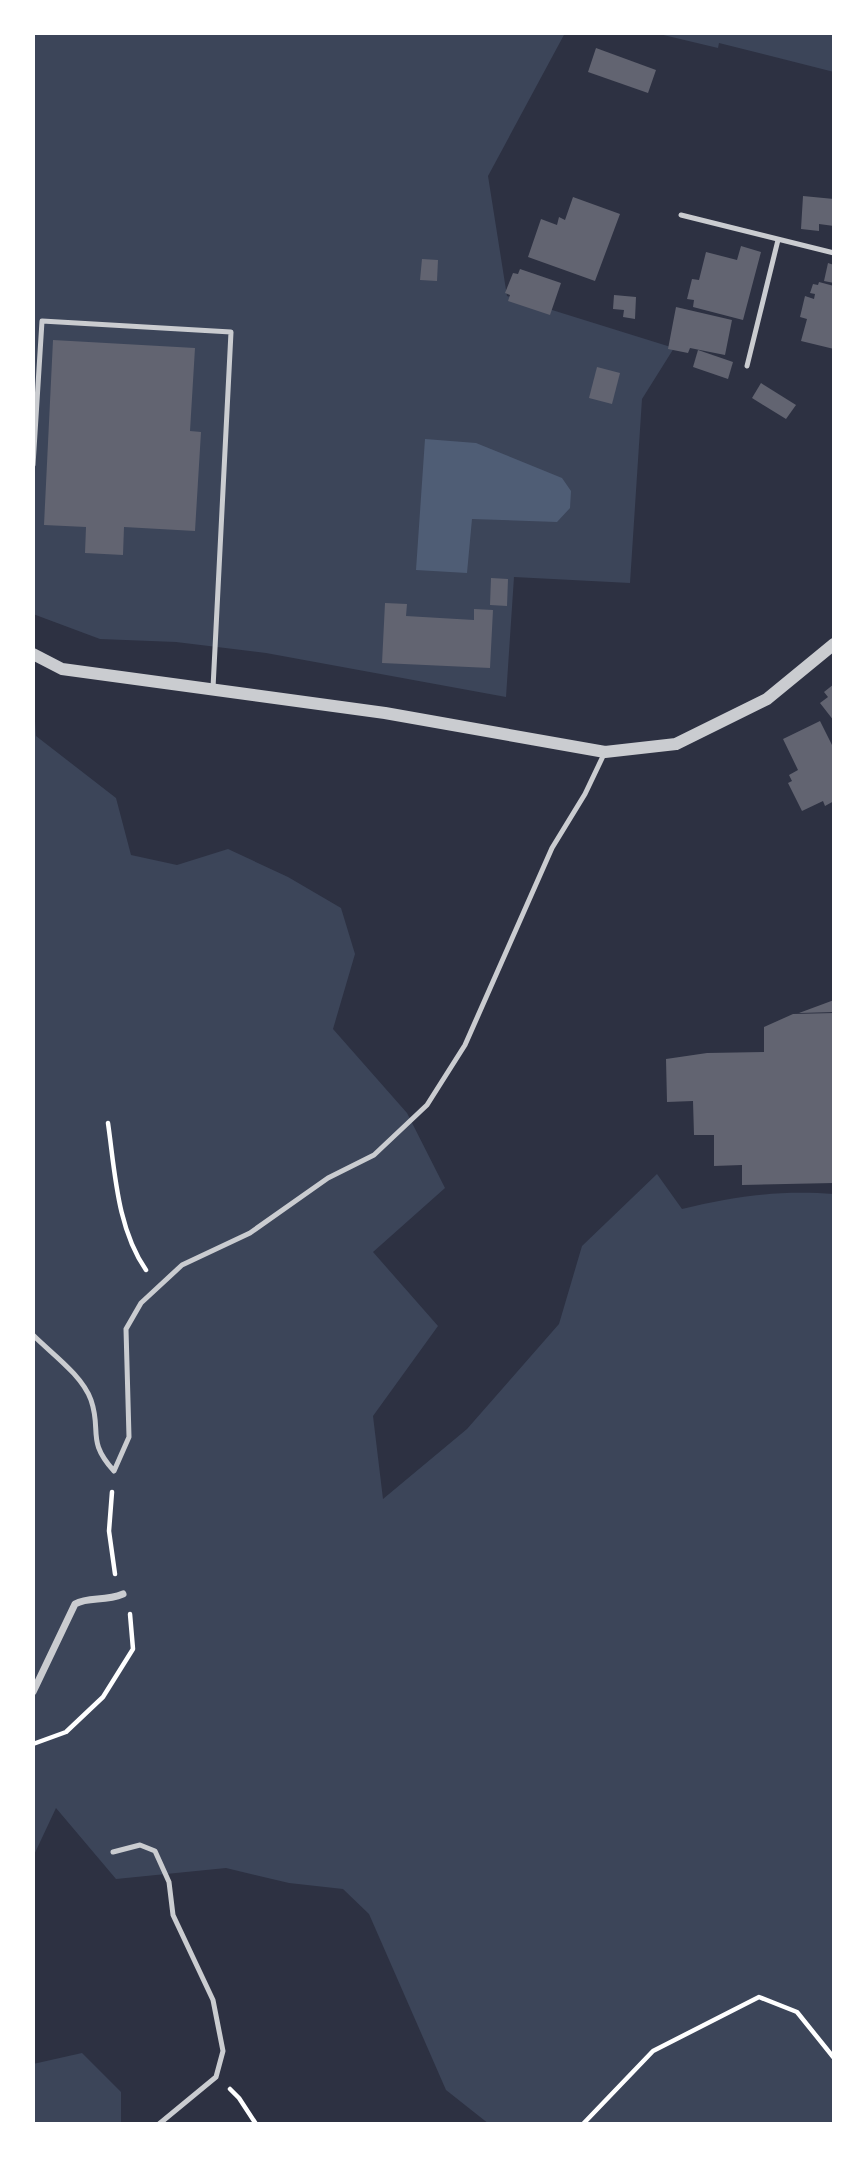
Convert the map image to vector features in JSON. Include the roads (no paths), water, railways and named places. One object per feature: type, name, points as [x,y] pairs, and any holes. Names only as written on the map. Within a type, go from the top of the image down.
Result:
[{"type":"street","points":[[33,654],[62,670],[385,713],[605,752],[676,744],[767,699],[834,643]]},
{"type":"street","points":[[33,1692],[75,1604],[83,1600],[107,1601],[122,1594]]},
{"type":"lane","points":[[681,215],[834,253]]},
{"type":"lane","points":[[747,366],[778,240]]},
{"type":"lane","points":[[33,464],[42,321],[231,332],[213,692]]},
{"type":"lane","points":[[33,1335],[75,1376],[91,1400],[99,1455],[114,1471],[129,1437],[126,1329],[141,1303],[181,1265],[250,1233],[328,1178],[374,1155],[427,1105],[465,1045],[552,848],[585,794],[605,752]]},
{"type":"lane","points":[[113,1852],[140,1845],[155,1851],[169,1881],[173,1915],[214,2000],[223,2051],[216,2077],[159,2124]]}]
